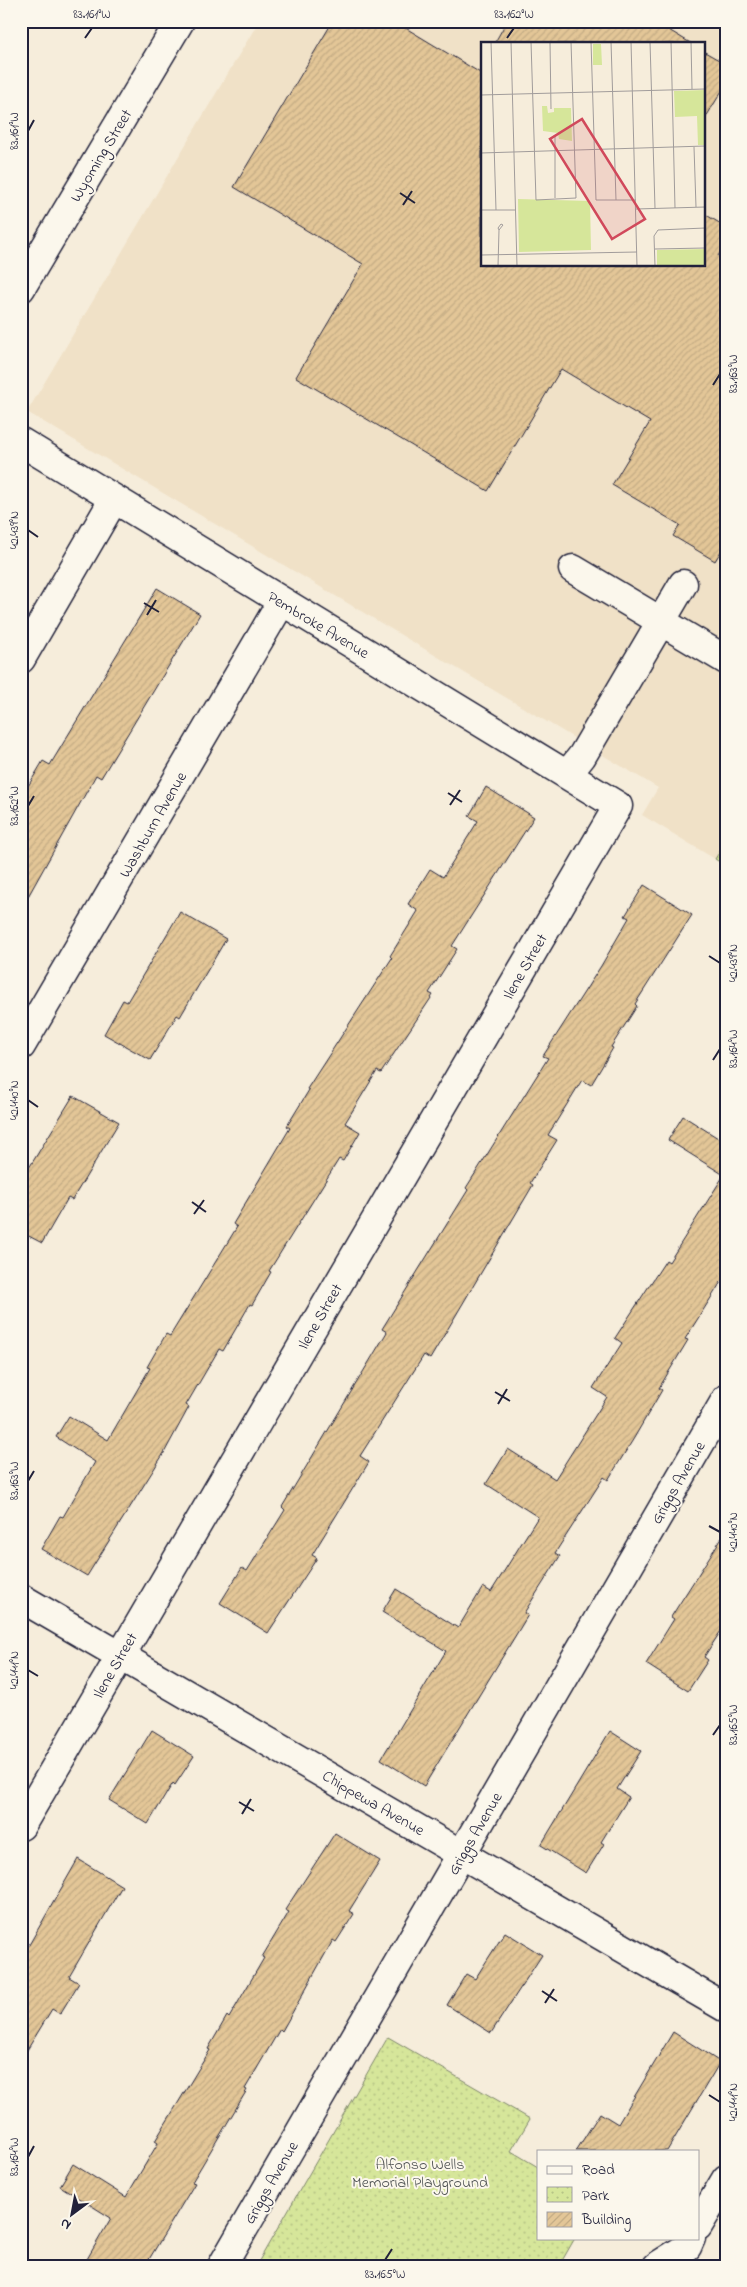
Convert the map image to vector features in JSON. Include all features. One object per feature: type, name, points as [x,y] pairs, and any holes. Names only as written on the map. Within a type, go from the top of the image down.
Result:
[{"type":"street","name":"Wyoming Street","points":[[21,288],[30,254],[180,21]]},
{"type":"street","name":"Pembroke Avenue","points":[[21,442],[618,806]]},
{"type":"street","points":[[21,659],[114,499]]},
{"type":"street","points":[[573,569],[726,660]]},
{"type":"street","points":[[567,775],[582,756],[683,584]]},
{"type":"street","name":"Washburn Avenue","points":[[21,1046],[282,601]]},
{"type":"street","name":"Ilene Street","points":[[21,1826],[618,806]]},
{"type":"street","name":"Griggs Avenue","points":[[222,2266],[726,1399]]},
{"type":"street","name":"Chippewa Avenue","points":[[21,1598],[726,2008]]},
{"type":"street","points":[[700,2223],[726,2179]]},
{"type":"street","points":[[657,2266],[686,2247],[690,2240]]},
{"type":"shaded area","points":[[259,21],[726,21],[726,841],[715,859],[642,815],[658,788],[27,412]]},
{"type":"green space","points":[[726,841],[726,866],[715,859]]},
{"type":"green space","name":"Alfonso Wells Memorial Playground","points":[[388,2037],[530,2119],[511,2151],[537,2166],[537,2240],[574,2240],[559,2266],[256,2266]]},
{"type":"building","points":[[333,21],[394,21],[481,73],[481,266],[704,266],[704,214],[726,227],[726,242],[718,256],[726,261],[726,543],[715,561],[673,536],[680,525],[612,485],[650,422],[561,369],[488,491],[296,377],[363,264],[234,187]]},
{"type":"building","points":[[507,21],[654,21],[689,42],[495,42]]},
{"type":"building","points":[[704,52],[726,64],[726,84],[704,120]]},
{"type":"building","points":[[157,588],[200,614],[101,778],[96,775],[21,909],[21,798],[43,761],[50,765]]},
{"type":"building","points":[[486,787],[534,817],[452,946],[457,949],[429,993],[433,995],[381,1073],[377,1071],[345,1123],[360,1132],[343,1161],[339,1159],[269,1271],[271,1272],[223,1351],[219,1349],[186,1405],[189,1407],[164,1453],[87,1576],[41,1549],[60,1516],[63,1517],[95,1462],[56,1437],[69,1416],[108,1440],[150,1368],[147,1367],[166,1334],[170,1336],[237,1227],[233,1224],[290,1128],[287,1126],[309,1090],[307,1089],[392,958],[390,956],[418,911],[408,904],[430,869],[443,877],[478,821],[469,816]]},
{"type":"building","points":[[644,885],[692,915],[635,1004],[637,1006],[611,1047],[613,1048],[591,1085],[582,1080],[548,1135],[557,1140],[530,1183],[533,1185],[430,1359],[424,1355],[360,1456],[369,1462],[312,1555],[317,1558],[268,1633],[220,1603],[242,1568],[247,1571],[285,1510],[282,1507],[387,1332],[382,1329],[468,1190],[466,1188],[548,1058],[543,1056],[601,966],[629,918],[625,916]]},
{"type":"building","points":[[180,912],[226,939],[180,1017],[177,1015],[150,1060],[104,1034],[123,1000],[127,1002]]},
{"type":"building","points":[[73,1096],[119,1122],[72,1200],[68,1198],[42,1243],[21,1232],[21,1181]]},
{"type":"building","points":[[683,1116],[726,1143],[726,1274],[685,1339],[688,1340],[659,1388],[662,1390],[634,1438],[608,1480],[604,1477],[555,1553],[560,1556],[524,1613],[528,1615],[424,1786],[381,1759],[446,1651],[382,1612],[396,1589],[458,1628],[483,1587],[491,1592],[538,1517],[486,1484],[508,1449],[555,1479],[607,1397],[593,1388],[622,1343],[615,1338],[666,1260],[669,1262],[724,1175],[668,1140]]},
{"type":"building","points":[[726,1531],[726,1623],[704,1657],[708,1660],[688,1691],[646,1664],[674,1619],[671,1617]]},
{"type":"building","points":[[152,1730],[194,1756],[175,1785],[173,1783],[148,1824],[109,1800]]},
{"type":"building","points":[[610,1731],[641,1751],[617,1789],[629,1797],[601,1842],[604,1844],[586,1873],[541,1845]]},
{"type":"building","points":[[335,1833],[380,1861],[349,1911],[354,1914],[336,1942],[333,1940],[282,2031],[280,2029],[245,2089],[247,2090],[192,2182],[195,2183],[145,2266],[83,2266],[111,2218],[60,2186],[73,2164],[126,2197],[158,2143],[155,2141],[210,2050],[208,2049],[227,2016],[229,2018],[264,1958],[262,1957],[289,1912],[285,1910]]},
{"type":"building","points":[[78,1859],[122,1886],[69,1977],[79,1983],[60,2014],[52,2009],[21,2060],[21,1959]]},
{"type":"building","points":[[505,1932],[542,1955],[491,2033],[447,2005],[466,1974],[475,1979]]},
{"type":"building","points":[[673,2032],[720,2062],[668,2150],[577,2150],[600,2113],[618,2124]]}]
